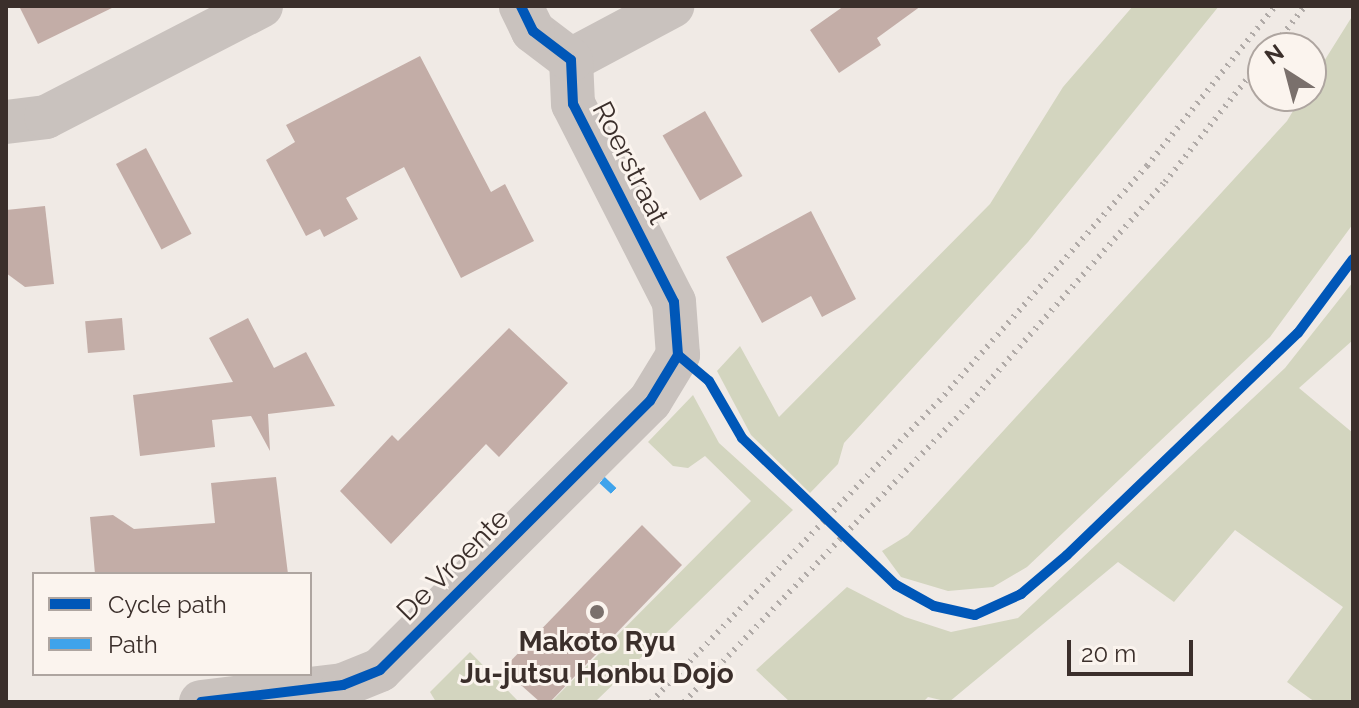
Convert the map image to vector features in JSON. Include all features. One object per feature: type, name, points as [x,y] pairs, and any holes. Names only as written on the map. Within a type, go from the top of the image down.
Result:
[{"type":"street","points":[[6,122],[46,117],[261,6]]},
{"type":"street","points":[[521,6],[533,31],[571,60],[672,6]]},
{"type":"street","name":"Roerstraat","points":[[571,60],[573,104],[674,302],[678,355]]},
{"type":"street","name":"De Vroente","points":[[201,702],[343,685],[380,670],[650,401],[678,355]]},
{"type":"green space","points":[[1133,6],[1219,6],[1028,242],[844,443],[838,464],[810,493],[751,435],[717,371],[740,346],[779,417],[990,204],[1063,87]]},
{"type":"green space","points":[[1353,15],[1353,224],[1270,337],[1027,567],[993,587],[948,591],[901,577],[882,551],[908,535],[1292,112],[1327,112],[1327,56]]},
{"type":"green space","points":[[1353,282],[1353,340],[1299,388],[1353,433],[1353,702],[1315,702],[1287,682],[1343,607],[1235,530],[1174,602],[1118,562],[949,702],[928,697],[923,702],[790,702],[756,670],[847,587],[905,617],[951,632],[1018,618],[1285,368]]},
{"type":"green space","points":[[693,395],[719,443],[793,510],[595,702],[551,702],[751,501],[705,456],[688,468],[673,466],[648,442]]},
{"type":"green space","points":[[470,652],[519,702],[436,702],[430,692]]},
{"type":"building","points":[[19,6],[116,6],[38,44]]},
{"type":"building","points":[[844,6],[921,6],[877,38],[881,45],[839,73],[810,30]]},
{"type":"building","points":[[420,56],[491,192],[505,184],[534,241],[461,278],[404,167],[346,198],[358,219],[324,237],[320,229],[306,236],[266,160],[295,142],[286,125]]},
{"type":"building","points":[[705,111],[742,176],[700,200],[663,136]]},
{"type":"building","points":[[146,148],[192,234],[162,250],[116,164]]},
{"type":"building","points":[[45,206],[54,284],[25,287],[6,273],[6,210]]},
{"type":"building","points":[[811,211],[856,299],[822,317],[811,296],[762,323],[726,257]]},
{"type":"building","points":[[122,318],[125,350],[88,353],[85,321]]},
{"type":"building","points":[[248,318],[274,368],[306,352],[335,406],[268,414],[270,451],[251,416],[212,420],[215,447],[140,456],[133,395],[233,382],[209,338]]},
{"type":"building","points":[[509,328],[568,383],[499,457],[486,444],[391,544],[340,491],[392,435],[398,441]]},
{"type":"building","points":[[276,477],[288,572],[95,572],[90,517],[113,515],[134,529],[215,523],[211,483]]},
{"type":"building","name":"Makoto Ryu Ju-jutsu Honbu Dojo","points":[[642,525],[682,565],[550,702],[540,702],[503,669]]},
{"type":"railway","points":[[651,702],[939,401],[1147,166],[1275,6]]},
{"type":"railway","points":[[1285,32],[1305,6]]},
{"type":"railway","points":[[684,702],[961,413],[1165,182],[1247,79]]},
{"type":"marked path","points":[[602,480],[617,494]]},
{"type":"cycle path","points":[[201,702],[343,685],[380,670],[650,401],[678,355],[674,302],[573,104],[571,60],[533,31],[521,6]]},
{"type":"cycle path","points":[[678,355],[709,381],[742,438],[896,585],[934,606],[975,615],[1021,594],[1067,555],[1298,333],[1353,259]]},
{"type":"place","name":"Makoto Ryu Ju-jutsu Honbu Dojo","points":[[597,612]]}]
